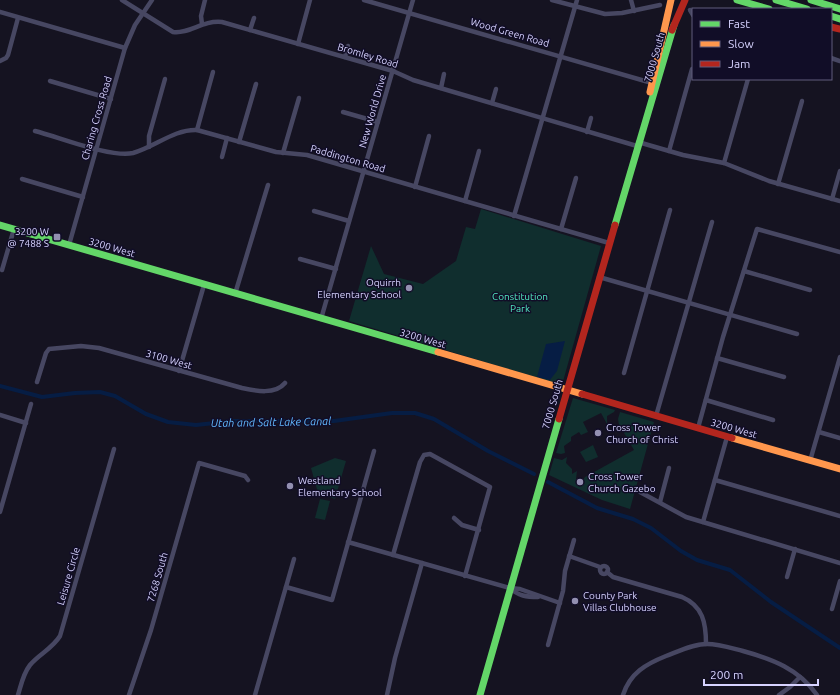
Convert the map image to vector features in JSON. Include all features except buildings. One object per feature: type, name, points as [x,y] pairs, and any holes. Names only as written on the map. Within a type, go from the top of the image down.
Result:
[{"type":"main road","name":"7000 South","points":[[645,119],[644,113],[672,0]]},
{"type":"main road","name":"7000 South","points":[[480,695],[566,391],[681,0]]},
{"type":"main road","points":[[672,30],[685,0]]},
{"type":"main road","points":[[737,0],[765,8]]},
{"type":"main road","points":[[776,0],[804,8]]},
{"type":"main road","points":[[811,0],[840,8]]},
{"type":"main road","name":"3200 West","points":[[0,225],[566,391],[840,469]]},
{"type":"street","name":"Bromley Road","points":[[122,0],[173,32],[188,30],[202,24],[222,22],[393,71],[413,80],[492,103],[542,120],[587,132],[724,163],[778,184],[840,201]]},
{"type":"street","name":"Charing Cross Road","points":[[69,245],[125,48],[130,34],[152,0]]},
{"type":"street","points":[[202,24],[201,16],[205,0]]},
{"type":"street","points":[[298,44],[310,0]]},
{"type":"street","name":"Wood Green Road","points":[[364,0],[652,83]]},
{"type":"street","name":"New World Drive","points":[[321,319],[413,0]]},
{"type":"street","points":[[552,0],[605,14],[634,11],[660,5]]},
{"type":"street","points":[[514,216],[577,0]]},
{"type":"street","points":[[631,0],[634,11]]},
{"type":"street","points":[[0,12],[125,48]]},
{"type":"street","points":[[0,61],[8,55],[18,18]]},
{"type":"street","points":[[250,30],[254,18]]},
{"type":"street","points":[[345,57],[348,46]]},
{"type":"street","points":[[669,151],[692,69]]},
{"type":"street","points":[[197,130],[213,72]]},
{"type":"street","points":[[440,88],[444,74]]},
{"type":"street","points":[[149,147],[149,136],[165,79]]},
{"type":"street","points":[[724,163],[748,80]]},
{"type":"street","points":[[50,81],[111,99]]},
{"type":"street","points":[[240,142],[256,84]]},
{"type":"street","points":[[492,103],[496,89]]},
{"type":"street","points":[[283,153],[299,98]]},
{"type":"street","points":[[778,184],[802,101]]},
{"type":"street","points":[[343,112],[378,122]]},
{"type":"street","points":[[587,132],[591,118]]},
{"type":"street","name":"Paddington Road","points":[[35,130],[110,153],[125,154],[149,147],[186,131],[197,130],[283,153],[307,155],[609,243]]},
{"type":"street","points":[[415,186],[429,136]]},
{"type":"street","points":[[222,157],[227,138]]},
{"type":"street","points":[[465,201],[479,150]]},
{"type":"street","points":[[832,199],[840,171]]},
{"type":"street","points":[[560,229],[576,178]]},
{"type":"street","points":[[22,180],[83,197]]},
{"type":"street","points":[[235,294],[268,185]]},
{"type":"street","points":[[624,373],[670,210]]},
{"type":"street","points":[[314,211],[349,221]]},
{"type":"street","points":[[656,416],[712,222]]},
{"type":"street","points":[[2,270],[14,229]]},
{"type":"street","points":[[698,428],[757,229],[840,252]]},
{"type":"street","points":[[300,258],[336,269]]},
{"type":"street","points":[[744,271],[810,290]]},
{"type":"street","points":[[599,277],[797,334]]},
{"type":"street","points":[[179,371],[204,285]]},
{"type":"street","name":"3100 West","points":[[37,382],[47,351],[52,348],[91,346],[228,385],[254,390],[277,390],[285,383]]},
{"type":"street","points":[[810,461],[840,357]]},
{"type":"street","points":[[718,358],[784,377]]},
{"type":"street","points":[[706,400],[773,420]]},
{"type":"street","points":[[0,512],[31,404]]},
{"type":"street","points":[[0,415],[26,423]]},
{"type":"street","points":[[819,432],[840,438]]},
{"type":"street","points":[[703,522],[727,437]]},
{"type":"street","name":"Leisure Circle","points":[[18,695],[22,678],[29,666],[52,646],[60,636],[114,449]]},
{"type":"street","points":[[286,587],[332,600],[374,451]]},
{"type":"street","points":[[393,555],[420,462],[427,454],[434,456],[490,487],[466,576]]},
{"type":"street","name":"7268 South","points":[[129,695],[151,630],[199,463],[245,476],[248,480]]},
{"type":"street","points":[[660,502],[669,468]]},
{"type":"street","points":[[715,480],[840,516]]},
{"type":"street","points":[[640,492],[677,513],[840,563]]},
{"type":"street","points":[[454,518],[462,525],[478,530]]},
{"type":"street","points":[[548,645],[560,603],[569,556],[574,540]]},
{"type":"street","points":[[348,542],[510,588],[516,594],[528,597],[540,597],[560,603]]},
{"type":"street","points":[[787,577],[795,549]]},
{"type":"street","points":[[569,556],[600,567],[606,566],[608,569],[607,572],[613,577],[692,601],[704,618],[706,644]]},
{"type":"street","points":[[255,695],[294,559]]},
{"type":"street","points":[[387,695],[395,658],[422,563]]},
{"type":"street","points":[[832,609],[840,581]]},
{"type":"street","points":[[623,695],[633,676],[649,663],[685,648],[706,644],[726,646],[770,659],[786,667],[800,677],[817,695]]},
{"type":"street","points":[[778,695],[790,687],[800,677]]},
{"type":"green space","name":"Constitution Park","points":[[481,209],[601,246],[562,385],[349,321],[371,246],[384,274],[423,284],[456,261],[466,227],[475,229]]},
{"type":"green space","points":[[573,398],[615,410],[607,416],[607,424],[601,413],[583,422],[588,432],[581,435],[579,432],[571,437],[571,441],[564,446],[565,453],[556,453]]},
{"type":"green space","points":[[620,412],[654,422],[630,509],[602,500],[549,475],[554,458],[562,460],[567,457],[566,463],[572,469],[572,474],[577,471],[576,479],[580,484],[585,477],[634,450],[623,431],[620,431],[618,419]]},
{"type":"green space","points":[[593,445],[598,457],[586,462],[580,452]]},
{"type":"green space","points":[[335,458],[346,461],[335,499],[318,493],[311,468]]},
{"type":"green space","points":[[320,499],[330,501],[325,520],[315,518]]},
{"type":"water","points":[[565,341],[557,371],[550,380],[537,377],[546,344]]},
{"type":"waterway","name":"Utah and Salt Lake Canal","points":[[0,386],[42,397],[100,392],[115,396],[146,414],[168,422],[196,425],[233,421],[334,421],[392,413],[415,413],[434,419],[488,451],[534,474]]},
{"type":"waterway","name":"Utah and Salt Lake Canal","points":[[548,482],[597,508],[633,519],[651,528],[681,551],[697,560],[730,570],[771,602],[840,648]]},
{"type":"traffic: fast","points":[[737,0],[765,8]]},
{"type":"traffic: fast","points":[[776,0],[804,8]]},
{"type":"traffic: fast","points":[[811,0],[840,9]]},
{"type":"traffic: fast","points":[[832,16],[840,19]]},
{"type":"traffic: fast","points":[[615,225],[674,25]]},
{"type":"traffic: fast","points":[[0,225],[438,352]]},
{"type":"traffic: fast","points":[[480,695],[559,419]]},
{"type":"traffic: slow","points":[[650,92],[671,0]]},
{"type":"traffic: slow","points":[[438,352],[582,394]]},
{"type":"traffic: slow","points":[[732,438],[840,469]]},
{"type":"traffic: jam","points":[[672,30],[685,0]]},
{"type":"traffic: jam","points":[[832,27],[840,29]]},
{"type":"traffic: jam","points":[[559,419],[615,225]]},
{"type":"traffic: jam","points":[[582,394],[732,438]]},
{"type":"place","name":"3200 W @ 7488 S","points":[[57,237]]},
{"type":"place","name":"Oquirrh Elementary School","points":[[409,288]]},
{"type":"place","name":"Cross Tower Church of Christ","points":[[598,433]]},
{"type":"place","name":"Cross Tower Church Gazebo","points":[[580,482]]},
{"type":"place","name":"Westland Elementary School","points":[[290,486]]},
{"type":"place","name":"County Park Villas Clubhouse","points":[[575,601]]}]
